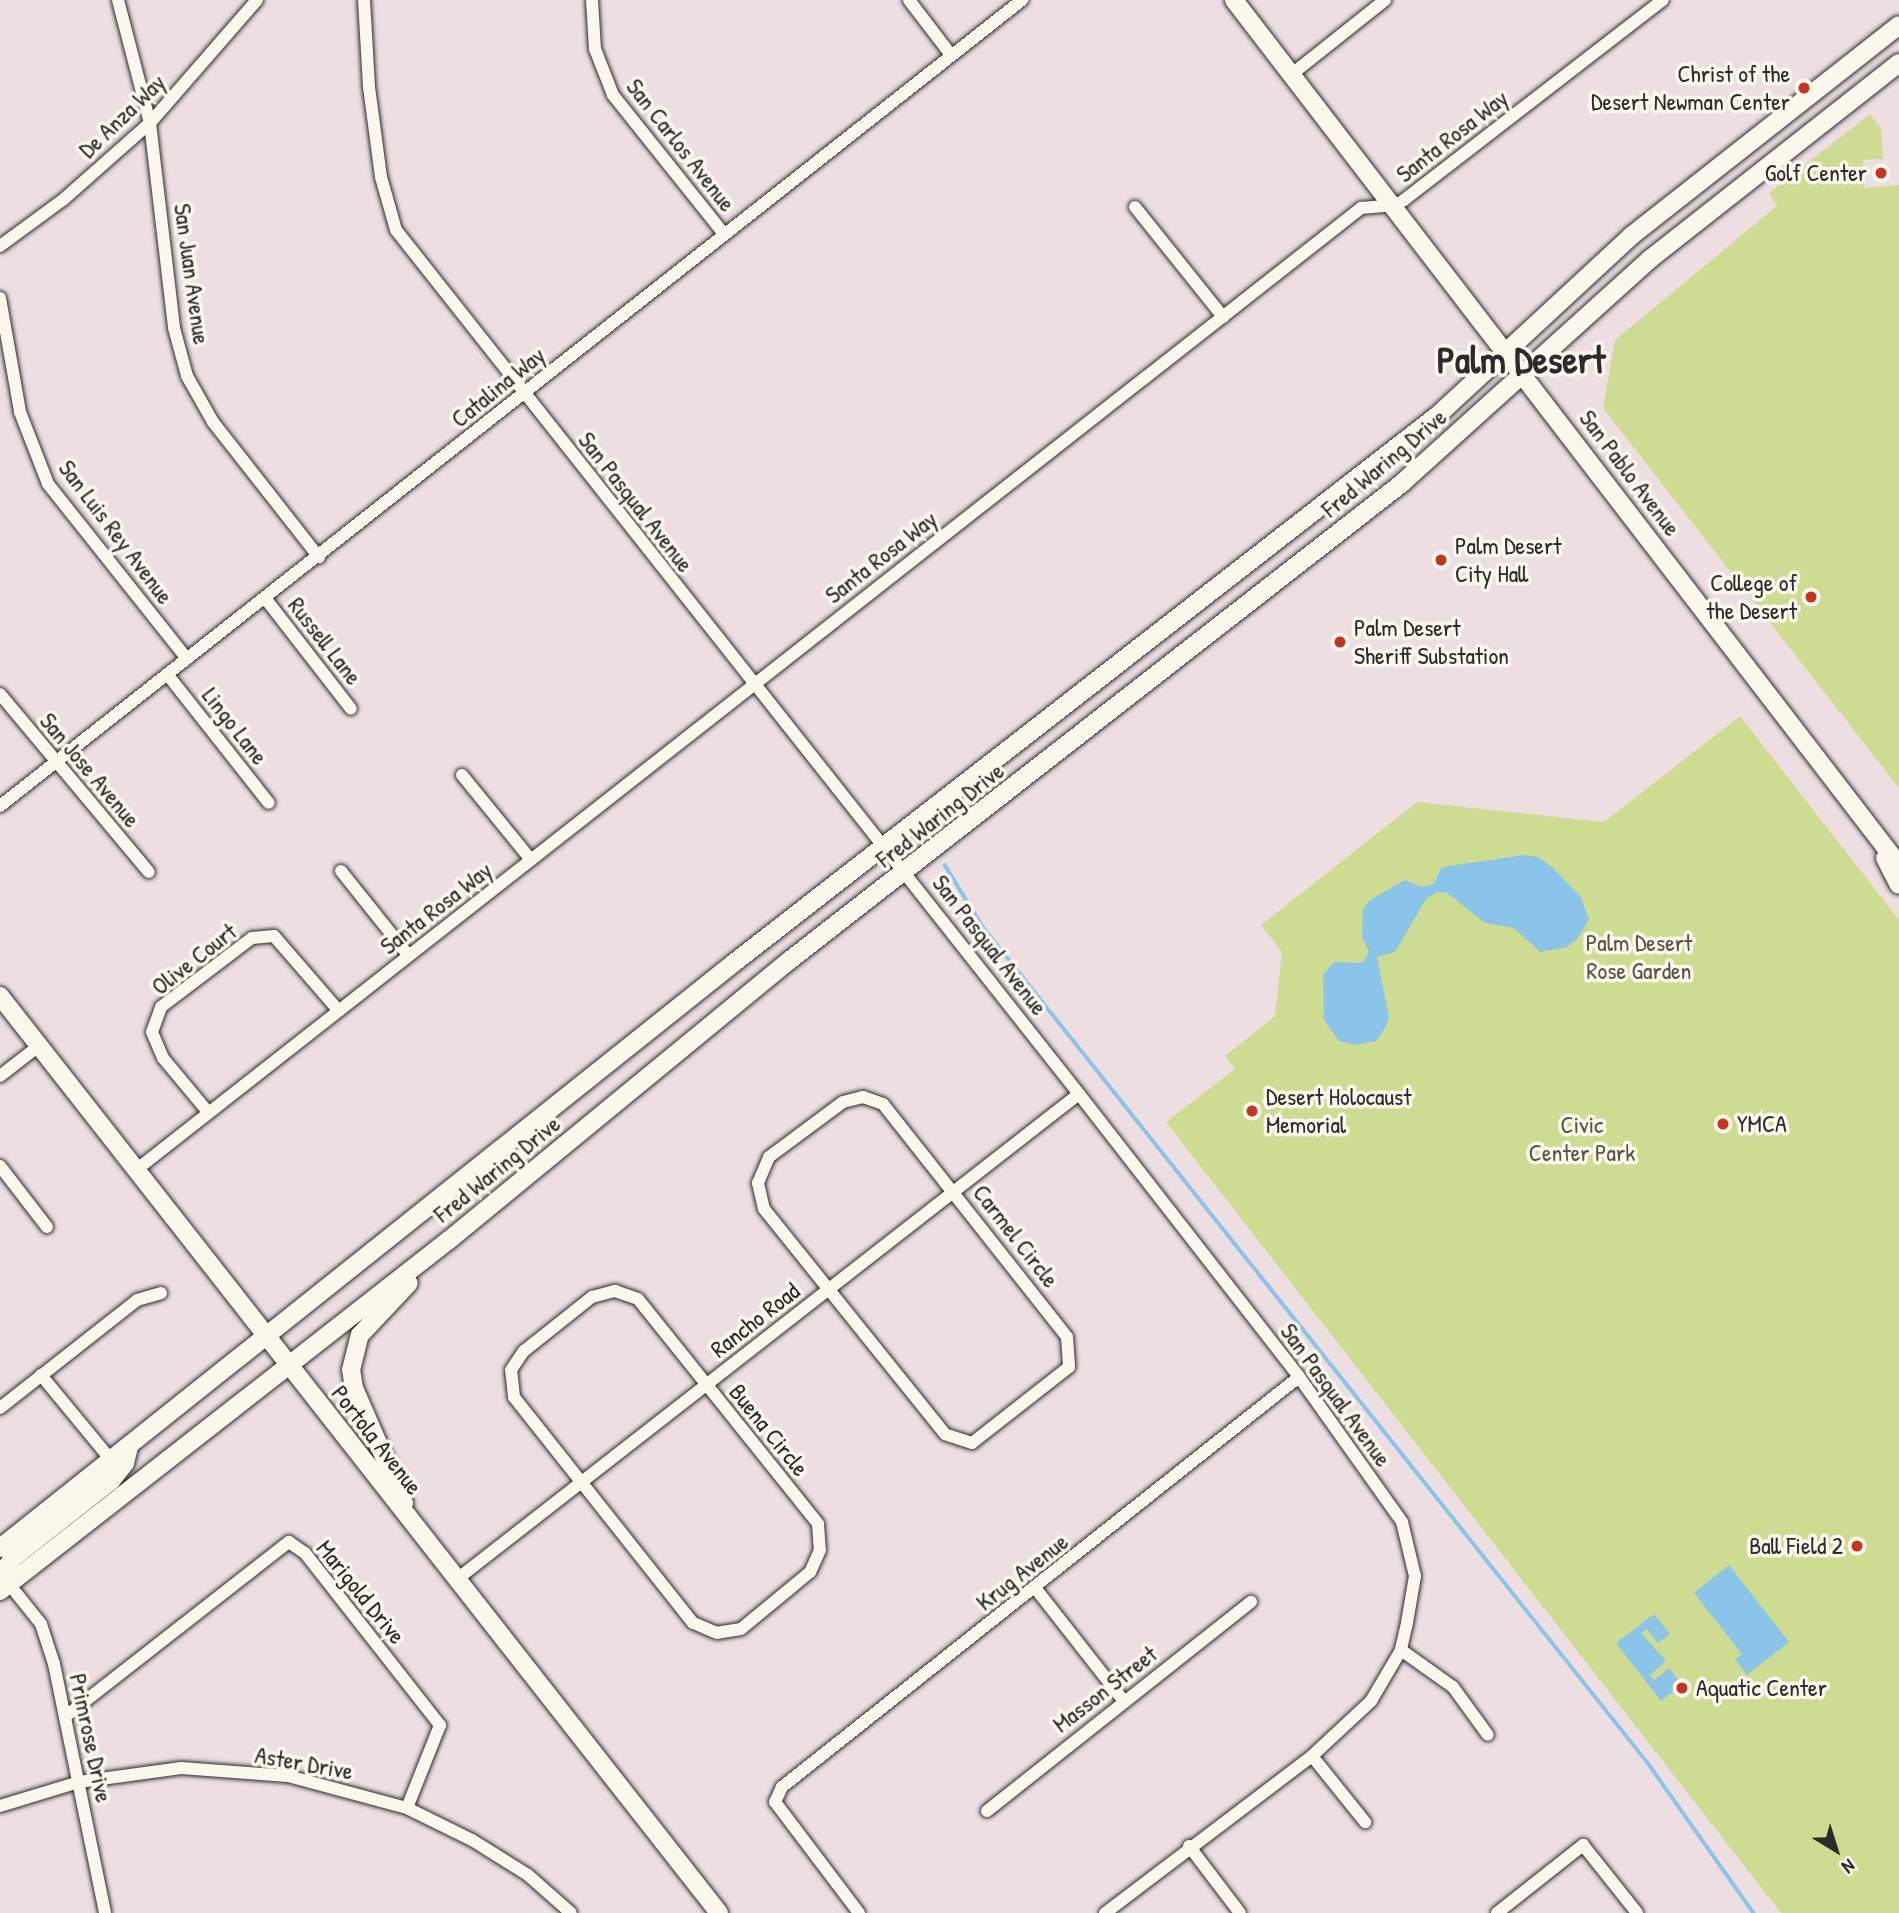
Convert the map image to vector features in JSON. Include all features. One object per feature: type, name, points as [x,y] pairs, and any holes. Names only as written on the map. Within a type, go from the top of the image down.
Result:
[{"type":"main road","name":"San Pablo Avenue","points":[[1234,0],[1396,205],[1899,865]]},
{"type":"main road","name":"Fred Waring Drive","points":[[0,1548],[884,847],[1438,415],[1631,236],[1899,25]]},
{"type":"main road","name":"Fred Waring Drive","points":[[4,1588],[449,1240],[790,960],[1401,484],[1650,259],[1899,63]]},
{"type":"main road","name":"San Pablo Avenue","points":[[1881,844],[1899,885]]},
{"type":"main road","name":"Portola Avenue","points":[[0,996],[265,1338],[719,1913]]},
{"type":"main road","points":[[413,1526],[354,1388],[352,1353],[360,1335],[449,1240]]},
{"type":"main road","points":[[4,1588],[2,1573],[13,1558],[111,1481],[129,1447]]},
{"type":"street","name":"San Juan Avenue","points":[[118,0],[150,123],[174,328],[187,376],[213,422],[319,556]]},
{"type":"street","name":"De Anza Way","points":[[0,246],[64,199],[150,123],[257,0]]},
{"type":"street","name":"San Pasqual Avenue","points":[[364,0],[369,87],[381,177],[396,230],[752,686],[905,873],[1079,1094],[1298,1377],[1402,1522],[1415,1576],[1401,1650],[1371,1701],[1312,1756],[1189,1846],[1105,1913]]},
{"type":"street","name":"San Carlos Avenue","points":[[592,0],[595,49],[613,95],[723,234]]},
{"type":"street","points":[[909,0],[951,55]]},
{"type":"street","name":"Catalina Way","points":[[0,806],[1022,0]]},
{"type":"street","points":[[1292,74],[1385,0]]},
{"type":"street","name":"Santa Rosa Way","points":[[136,1170],[1361,208],[1396,205],[1663,0]]},
{"type":"street","points":[[1136,206],[1223,317]]},
{"type":"street","name":"San Luis Rey Avenue","points":[[0,298],[20,412],[48,484],[187,659]]},
{"type":"street","name":"Russell Lane","points":[[265,598],[351,709]]},
{"type":"street","name":"Lingo Lane","points":[[167,674],[269,803]]},
{"type":"street","name":"San Jose Avenue","points":[[0,694],[149,872]]},
{"type":"street","points":[[462,775],[531,860]]},
{"type":"street","points":[[341,871],[408,955]]},
{"type":"street","name":"Olive Court","points":[[208,1112],[163,1058],[152,1032],[161,1007],[252,938],[274,936],[339,1011]]},
{"type":"street","points":[[0,1076],[40,1045]]},
{"type":"street","name":"Rancho Road","points":[[456,1580],[580,1480],[956,1192],[1079,1094]]},
{"type":"street","name":"Carmel Circle","points":[[863,1097],[883,1104],[956,1192],[1067,1337],[1069,1367],[1020,1409],[972,1443],[945,1434],[829,1290],[764,1209],[758,1183],[768,1157],[843,1102],[863,1097]]},
{"type":"street","points":[[0,1166],[47,1227]]},
{"type":"street","name":"Buena Circle","points":[[615,1291],[638,1299],[818,1524],[820,1549],[810,1572],[741,1629],[717,1633],[693,1623],[580,1480],[514,1397],[511,1370],[524,1351],[592,1297],[615,1291]]},
{"type":"street","points":[[0,1408],[137,1300],[161,1293]]},
{"type":"street","points":[[41,1375],[111,1460]]},
{"type":"street","name":"Krug Avenue","points":[[859,1913],[775,1802],[782,1787],[1036,1589],[1298,1377]]},
{"type":"street","name":"Marigold Drive","points":[[66,1716],[289,1542],[313,1563],[440,1725],[407,1808]]},
{"type":"street","name":"Primrose Drive","points":[[4,1588],[41,1624],[66,1716],[106,1913]]},
{"type":"street","points":[[1036,1589],[1123,1700]]},
{"type":"street","name":"Masson Street","points":[[987,1811],[1123,1700],[1251,1602]]},
{"type":"street","points":[[1401,1650],[1453,1688],[1488,1735]]},
{"type":"street","points":[[1312,1756],[1365,1822]]},
{"type":"street","name":"Aster Drive","points":[[0,1806],[79,1782],[194,1769],[288,1776],[407,1808],[472,1840],[528,1875],[570,1913]]},
{"type":"street","points":[[1502,1912],[1583,1845],[1637,1913]]},
{"type":"street","points":[[1189,1846],[1240,1913]]},
{"type":"green space","name":"College of the Desert","points":[[1870,114],[1881,129],[1883,159],[1863,160],[1864,188],[1899,185],[1899,788],[1603,408],[1615,340],[1777,206],[1769,193]]},
{"type":"green space","name":"Civic Center Park","points":[[1740,716],[1899,920],[1899,1913],[1781,1913],[1166,1122],[1235,1069],[1225,1056],[1275,1016],[1282,952],[1261,925],[1417,802],[1604,822]]},
{"type":"water","points":[[1524,855],[1538,857],[1552,867],[1581,897],[1589,920],[1577,939],[1567,947],[1540,952],[1514,928],[1485,923],[1447,893],[1437,892],[1426,899],[1395,952],[1377,957],[1389,1017],[1385,1028],[1376,1041],[1355,1045],[1339,1041],[1324,1020],[1323,975],[1334,962],[1362,963],[1369,952],[1362,937],[1363,909],[1370,900],[1405,880],[1421,887],[1434,884],[1441,868]]},
{"type":"water","points":[[1729,1565],[1789,1642],[1747,1675],[1735,1659],[1742,1654],[1694,1593]]},
{"type":"water","points":[[1654,1614],[1670,1634],[1658,1643],[1647,1629],[1641,1633],[1666,1661],[1650,1675],[1654,1680],[1669,1668],[1682,1685],[1661,1701],[1616,1643]]},
{"type":"waterway","points":[[945,865],[983,927],[1648,1763],[1754,1913]]},
{"type":"place","name":"Christ of the Desert Newman Center","points":[[1804,88]]},
{"type":"place","name":"Golf Center","points":[[1881,173]]},
{"type":"place","name":"Palm Desert City Hall","points":[[1441,560]]},
{"type":"place","name":"College of the Desert","points":[[1811,597]]},
{"type":"place","name":"Palm Desert Sheriff Substation","points":[[1340,642]]},
{"type":"place","name":"Desert Holocaust Memorial","points":[[1252,1111]]},
{"type":"place","name":"YMCA","points":[[1723,1124]]},
{"type":"place","name":"Ball Field 2","points":[[1857,1546]]},
{"type":"place","name":"Aquatic Center","points":[[1682,1688]]},
{"type":"district","name":"Palm Desert","points":[[1521,360]]},
{"type":"park label","name":"Palm Desert Rose Garden","points":[[1639,957]]}]
